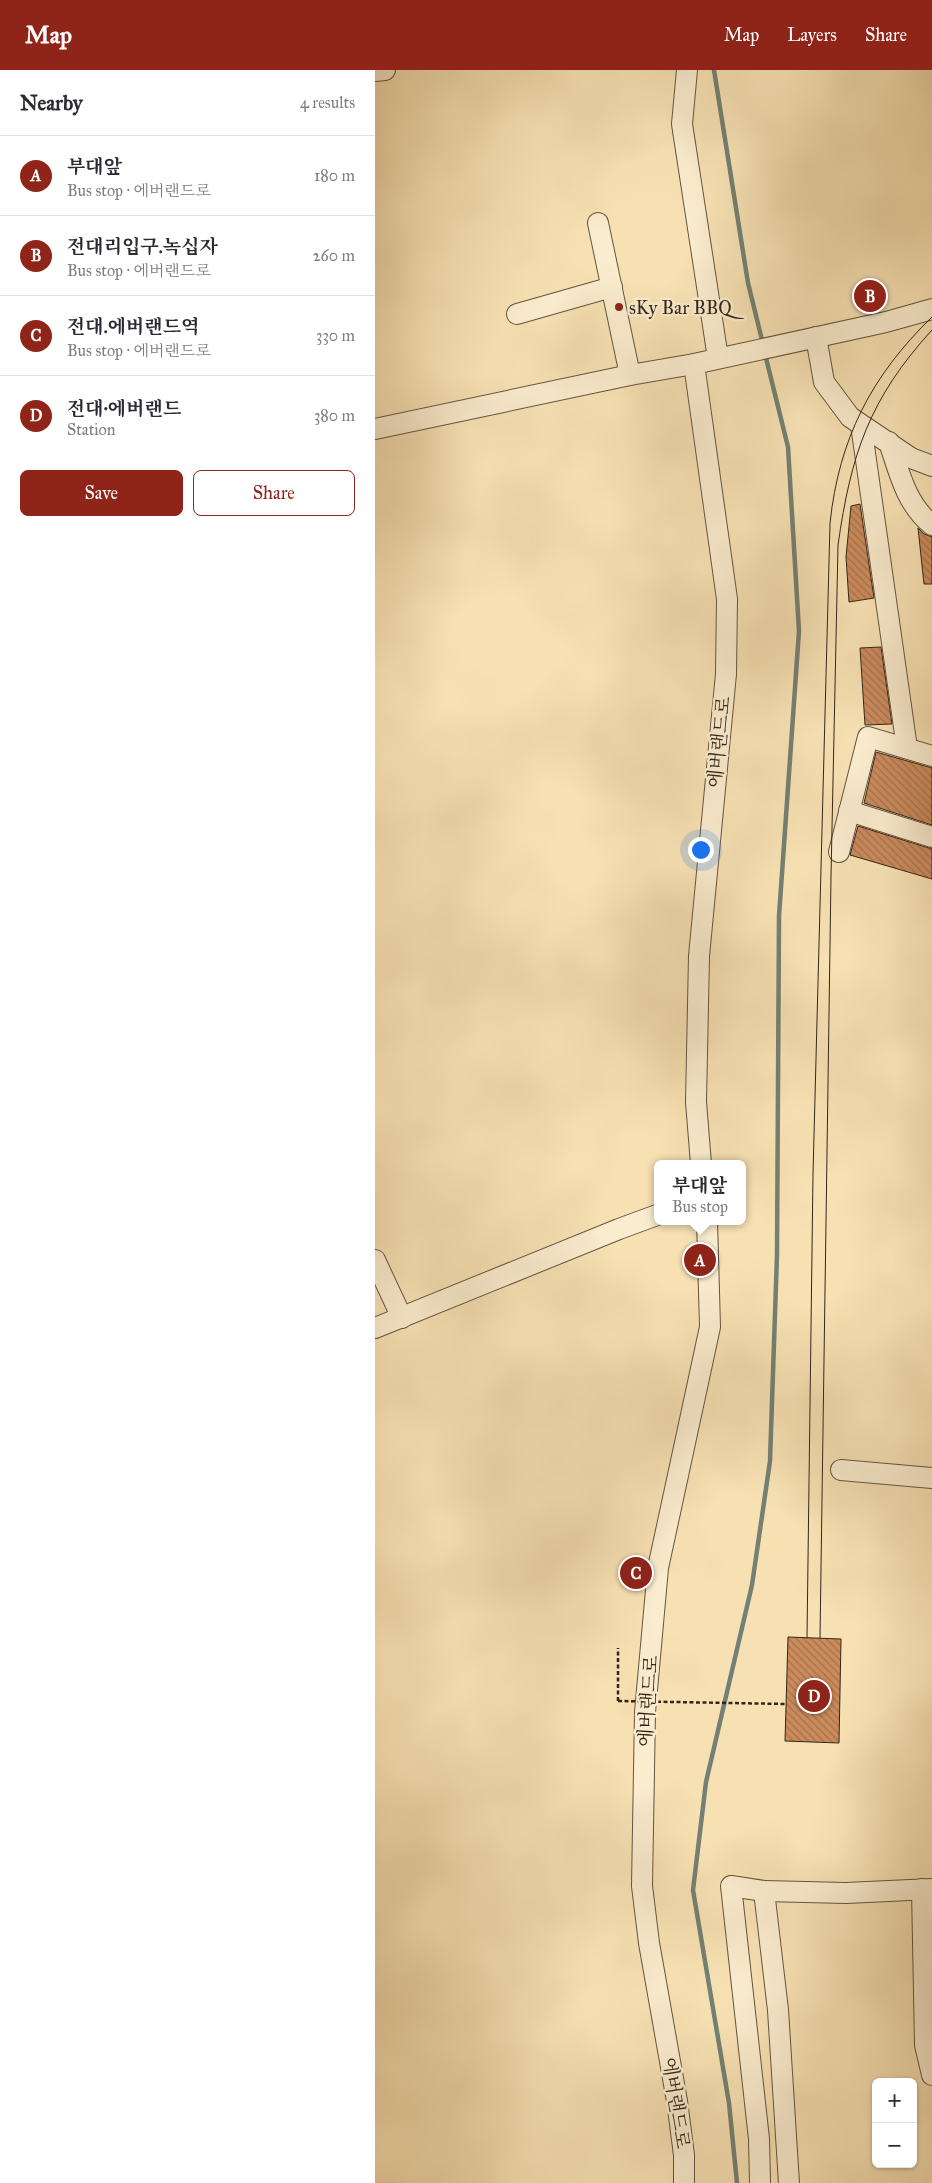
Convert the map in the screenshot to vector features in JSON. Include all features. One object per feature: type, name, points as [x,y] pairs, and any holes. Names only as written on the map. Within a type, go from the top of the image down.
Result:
[{"type":"street","points":[[375,71],[385,70]]},
{"type":"street","points":[[687,70],[682,124],[726,356]]},
{"type":"street","points":[[598,223],[630,375]]},
{"type":"street","points":[[517,314],[611,286]]},
{"type":"street","points":[[375,429],[630,375],[694,364],[886,322],[932,309]]},
{"type":"street","points":[[808,339],[824,382],[850,417],[911,458],[932,466]]},
{"type":"street","name":"에버랜드로","points":[[694,364],[727,599],[726,674],[699,956],[696,1093],[701,1160]]},
{"type":"street","points":[[861,424],[907,748]]},
{"type":"street","points":[[889,442],[905,489],[922,516],[932,524]]},
{"type":"street","points":[[839,852],[868,737],[932,756]]},
{"type":"street","points":[[849,811],[932,837]]},
{"type":"street","points":[[375,1328],[654,1216]]},
{"type":"street","name":"에버랜드로","points":[[684,2183],[684,2155],[677,2101],[649,1943],[642,1886],[645,1712],[658,1568],[710,1327],[707,1225]]},
{"type":"street","points":[[375,1260],[402,1318]]},
{"type":"street","points":[[841,1470],[932,1478]]},
{"type":"street","points":[[760,2183],[759,2140],[731,1886],[764,1891],[846,1893],[927,1889],[925,2045],[932,2075]]},
{"type":"street","points":[[764,1891],[778,2010],[789,2183]]},
{"type":"path","points":[[618,1648],[618,1701],[786,1704]]},
{"type":"building","points":[[860,504],[874,598],[849,602],[846,557],[851,506]]},
{"type":"building","points":[[918,528],[924,534],[932,537],[932,584],[924,584]]},
{"type":"building","points":[[881,647],[892,724],[865,725],[860,648]]},
{"type":"building","points":[[876,752],[932,768],[932,825],[864,803]]},
{"type":"building","points":[[858,826],[932,849],[932,879],[850,855]]},
{"type":"building","points":[[788,1637],[841,1639],[839,1743],[785,1741]]},
{"type":"waterway","points":[[714,70],[748,283],[763,344]]},
{"type":"waterway","points":[[737,2183],[729,2103],[693,1890],[706,1782],[752,1585],[770,1461],[777,1255],[779,916],[799,631],[788,447],[765,354]]},
{"type":"tram line","points":[[807,1638],[813,1174],[830,523],[834,492],[841,464],[861,411],[875,386],[892,362],[910,339],[932,317]]},
{"type":"tram line","points":[[820,1638],[831,876],[838,545],[849,483],[866,429],[878,404],[893,380],[910,355],[932,330]]},
{"type":"place","name":"전대리입구.녹십자","points":[[870,296]]},
{"type":"place","name":"sKy Bar BBQ","points":[[619,307]]},
{"type":"place","name":"부대앞","points":[[700,1260]]},
{"type":"place","name":"전대.에버랜드역","points":[[636,1573]]},
{"type":"place","name":"전대·에버랜드","points":[[814,1696]]}]
